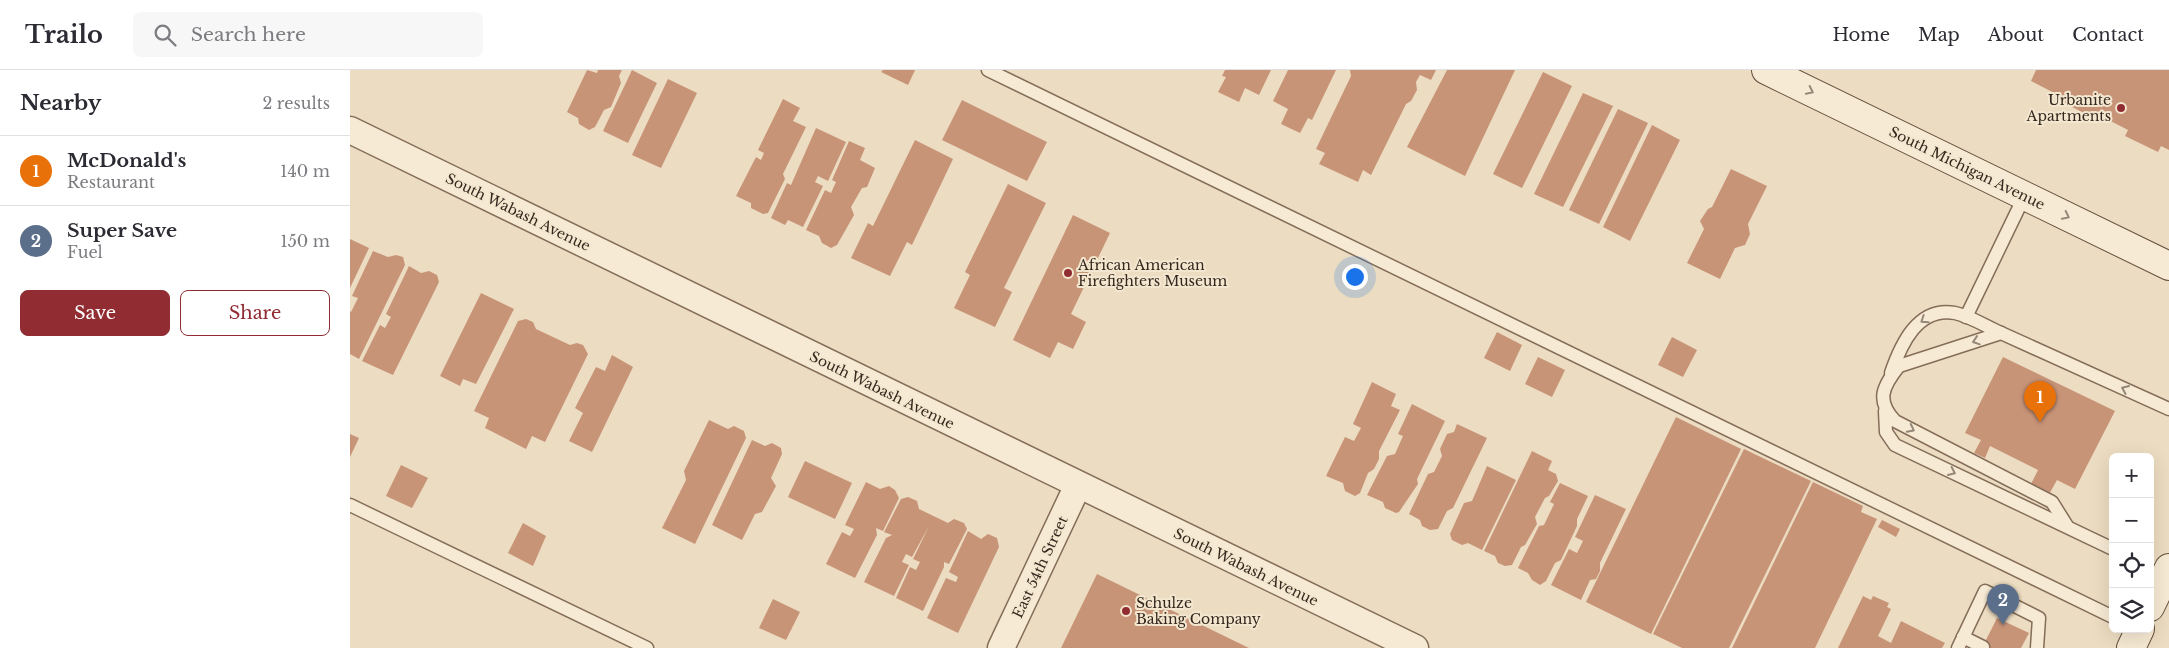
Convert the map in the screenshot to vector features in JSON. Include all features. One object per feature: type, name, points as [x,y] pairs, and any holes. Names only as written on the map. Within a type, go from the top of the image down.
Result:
[{"type":"street","name":"South Michigan Avenue","points":[[1766,70],[2169,266]]},
{"type":"street","name":"South Wabash Avenue","points":[[350,130],[1415,648]]},
{"type":"street","name":"East 54th Street","points":[[1001,648],[1078,485]]},
{"type":"street","points":[[2154,596],[2164,572]]},
{"type":"lane","points":[[988,70],[2109,615]]},
{"type":"lane","points":[[1966,318],[2024,195]]},
{"type":"lane","points":[[2109,547],[1895,445],[1886,432],[1885,410],[1882,398],[1904,340],[1918,322],[1928,316],[1941,312],[1956,313],[2169,409]]},
{"type":"lane","points":[[1890,378],[1899,366],[2001,333]]},
{"type":"lane","points":[[1885,410],[1895,421],[2052,502],[2067,526]]},
{"type":"lane","points":[[350,505],[647,648]]},
{"type":"lane","points":[[1982,647],[1961,643],[1986,591],[2039,618],[2037,648]]},
{"type":"building","points":[[587,70],[597,73],[598,70],[622,70],[619,76],[621,83],[611,107],[604,110],[595,127],[589,130],[579,124],[578,118],[567,112]]},
{"type":"building","points":[[632,70],[657,83],[628,143],[603,131]]},
{"type":"building","points":[[883,70],[915,70],[908,85],[881,72]]},
{"type":"building","points":[[1225,70],[1271,70],[1259,95],[1245,88],[1239,102],[1218,92],[1226,77],[1222,76]]},
{"type":"building","points":[[1288,70],[1336,70],[1312,120],[1308,118],[1300,133],[1281,124],[1288,109],[1273,101]]},
{"type":"building","points":[[1350,70],[1436,70],[1431,80],[1420,75],[1416,82],[1417,90],[1411,101],[1406,104],[1371,175],[1363,170],[1358,182],[1319,164],[1325,153],[1316,149],[1351,76]]},
{"type":"building","points":[[1447,70],[1515,70],[1465,176],[1407,147]]},
{"type":"building","name":"Urbanite Apartments","points":[[2036,70],[2169,70],[2169,150],[2161,146],[2158,152],[2125,136],[2128,130],[2095,113],[2092,117],[2062,102],[2062,97],[2031,81]]},
{"type":"building","points":[[1543,72],[1572,86],[1522,188],[1493,174]]},
{"type":"building","points":[[668,79],[697,93],[661,168],[632,155]]},
{"type":"building","points":[[1583,93],[1613,106],[1563,207],[1534,194]]},
{"type":"building","points":[[783,99],[800,108],[793,121],[806,127],[783,174],[785,179],[768,213],[763,214],[751,208],[751,203],[736,196],[756,157],[761,160],[764,153],[758,150]]},
{"type":"building","points":[[962,100],[1047,142],[1027,181],[942,140]]},
{"type":"building","points":[[1618,109],[1648,123],[1599,224],[1569,210]]},
{"type":"building","points":[[1652,125],[1680,140],[1630,241],[1603,227]]},
{"type":"building","points":[[816,128],[846,142],[828,181],[818,176],[815,182],[823,186],[803,227],[788,220],[785,225],[771,218],[787,183],[791,185]]},
{"type":"building","points":[[915,140],[953,159],[912,245],[907,242],[890,276],[851,258],[868,223],[873,226]]},
{"type":"building","points":[[849,141],[865,148],[860,160],[875,168],[867,187],[862,188],[851,207],[854,215],[837,245],[831,248],[822,243],[819,236],[806,230],[825,190],[831,193],[836,182],[832,180]]},
{"type":"building","points":[[1731,169],[1767,186],[1748,224],[1750,234],[1745,245],[1735,248],[1720,279],[1687,263],[1704,229],[1700,221],[1708,209],[1712,207]]},
{"type":"building","points":[[1008,184],[1046,203],[1004,288],[1012,292],[995,327],[954,308],[970,275],[965,272]]},
{"type":"building","name":"African American Firefighters Museum","points":[[1073,215],[1110,233],[1071,314],[1086,322],[1073,349],[1058,342],[1050,358],[1013,340]]},
{"type":"building","points":[[350,239],[369,248],[350,288]]},
{"type":"building","points":[[373,251],[388,257],[396,255],[403,257],[405,265],[359,359],[350,354],[350,311],[358,298],[352,296]]},
{"type":"building","points":[[409,266],[421,273],[429,271],[437,275],[439,282],[393,375],[362,361],[380,325],[385,328],[391,317],[386,314]]},
{"type":"building","points":[[481,293],[514,309],[476,384],[463,379],[460,386],[440,376]]},
{"type":"building","points":[[526,319],[533,322],[536,329],[570,345],[577,343],[583,345],[588,354],[545,442],[532,436],[526,449],[485,428],[489,418],[474,411],[518,321]]},
{"type":"building","points":[[1497,332],[1522,345],[1510,371],[1484,358]]},
{"type":"building","points":[[1672,337],[1697,350],[1683,377],[1658,365]]},
{"type":"building","points":[[612,355],[633,367],[592,452],[569,441],[583,413],[575,408],[596,367],[605,371]]},
{"type":"building","points":[[1538,357],[1565,370],[1552,397],[1525,384]]},
{"type":"building","points":[[2003,357],[2115,411],[2075,489],[2057,480],[2047,498],[2029,488],[2038,470],[1990,446],[1985,458],[1974,453],[1981,440],[1965,433]]},
{"type":"building","points":[[1372,382],[1396,394],[1391,406],[1400,410],[1379,451],[1379,459],[1374,469],[1368,473],[1360,493],[1355,496],[1345,491],[1343,483],[1326,476],[1345,437],[1354,441],[1361,428],[1353,424]]},
{"type":"building","points":[[1412,404],[1445,421],[1417,479],[1418,484],[1399,512],[1396,513],[1385,508],[1383,502],[1367,495],[1387,456],[1395,454],[1403,436],[1398,434]]},
{"type":"building","points":[[1676,417],[1741,449],[1651,634],[1586,602]]},
{"type":"building","points":[[709,420],[728,429],[734,426],[744,431],[746,438],[695,544],[662,528],[686,480],[684,471]]},
{"type":"building","points":[[1457,424],[1487,438],[1453,508],[1447,511],[1438,529],[1430,530],[1422,526],[1420,520],[1409,514],[1428,474],[1434,472],[1442,456],[1440,449],[1447,434],[1454,432]]},
{"type":"building","points":[[350,434],[359,438],[350,457]]},
{"type":"building","points":[[752,440],[765,446],[772,443],[781,448],[782,454],[771,478],[776,486],[762,512],[755,514],[742,540],[712,525]]},
{"type":"building","points":[[1744,449],[1811,481],[1729,648],[1682,648],[1653,634]]},
{"type":"building","points":[[1532,451],[1552,461],[1548,470],[1556,474],[1558,481],[1549,496],[1545,498],[1535,517],[1537,524],[1525,545],[1521,547],[1512,565],[1505,566],[1498,563],[1495,556],[1484,551]]},
{"type":"building","points":[[805,461],[852,483],[835,519],[788,497]]},
{"type":"building","points":[[401,465],[428,478],[412,508],[386,496]]},
{"type":"building","points":[[1487,466],[1516,480],[1482,550],[1468,543],[1462,545],[1452,540],[1450,534],[1464,503],[1472,501]]},
{"type":"building","points":[[866,482],[880,489],[889,486],[895,490],[899,498],[883,531],[876,528],[877,535],[855,578],[826,564],[842,532],[850,536],[854,529],[845,525]]},
{"type":"building","points":[[1813,482],[1863,506],[1861,512],[1877,519],[1815,648],[1732,648]]},
{"type":"building","points":[[1560,483],[1588,496],[1577,519],[1577,526],[1561,560],[1555,563],[1546,581],[1540,585],[1532,580],[1528,573],[1518,568],[1539,526],[1544,525],[1554,504],[1550,502]]},
{"type":"building","points":[[1595,495],[1626,509],[1600,563],[1600,571],[1596,579],[1590,580],[1581,600],[1551,585],[1569,549],[1577,553],[1583,541],[1575,537]]},
{"type":"building","points":[[908,497],[917,501],[919,509],[948,523],[954,519],[964,523],[967,529],[949,564],[944,562],[944,567],[923,611],[896,598],[910,567],[916,570],[920,562],[913,559],[929,526],[912,557],[906,554],[902,562],[909,565],[894,596],[864,582],[886,538],[892,535],[884,532],[901,499]]},
{"type":"building","points":[[1882,520],[1900,529],[1896,537],[1878,527]]},
{"type":"building","points":[[523,523],[546,536],[533,566],[508,553]]},
{"type":"building","points":[[968,531],[981,539],[988,534],[997,538],[999,547],[958,633],[927,618],[946,578],[956,582],[958,577],[949,572]]},
{"type":"building","name":"Schulze Baking Company","points":[[1097,574],[1249,648],[1061,648]]},
{"type":"building","points":[[1863,596],[1871,600],[1873,596],[1889,603],[1887,607],[1891,609],[1878,636],[1891,643],[1901,621],[1945,643],[1942,648],[1838,648]]},
{"type":"building","points":[[773,599],[800,612],[786,640],[759,628]]},
{"type":"building","points":[[1997,618],[2029,633],[2021,648],[1982,648]]},
{"type":"place","name":"Urbanite Apartments","points":[[2121,108]]},
{"type":"place","name":"African American Firefighters Museum","points":[[1068,273]]},
{"type":"place","name":"McDonald's","points":[[2040,422]]},
{"type":"place","name":"Schulze Baking Company","points":[[1126,611]]},
{"type":"place","name":"Super Save","points":[[2003,625]]}]
